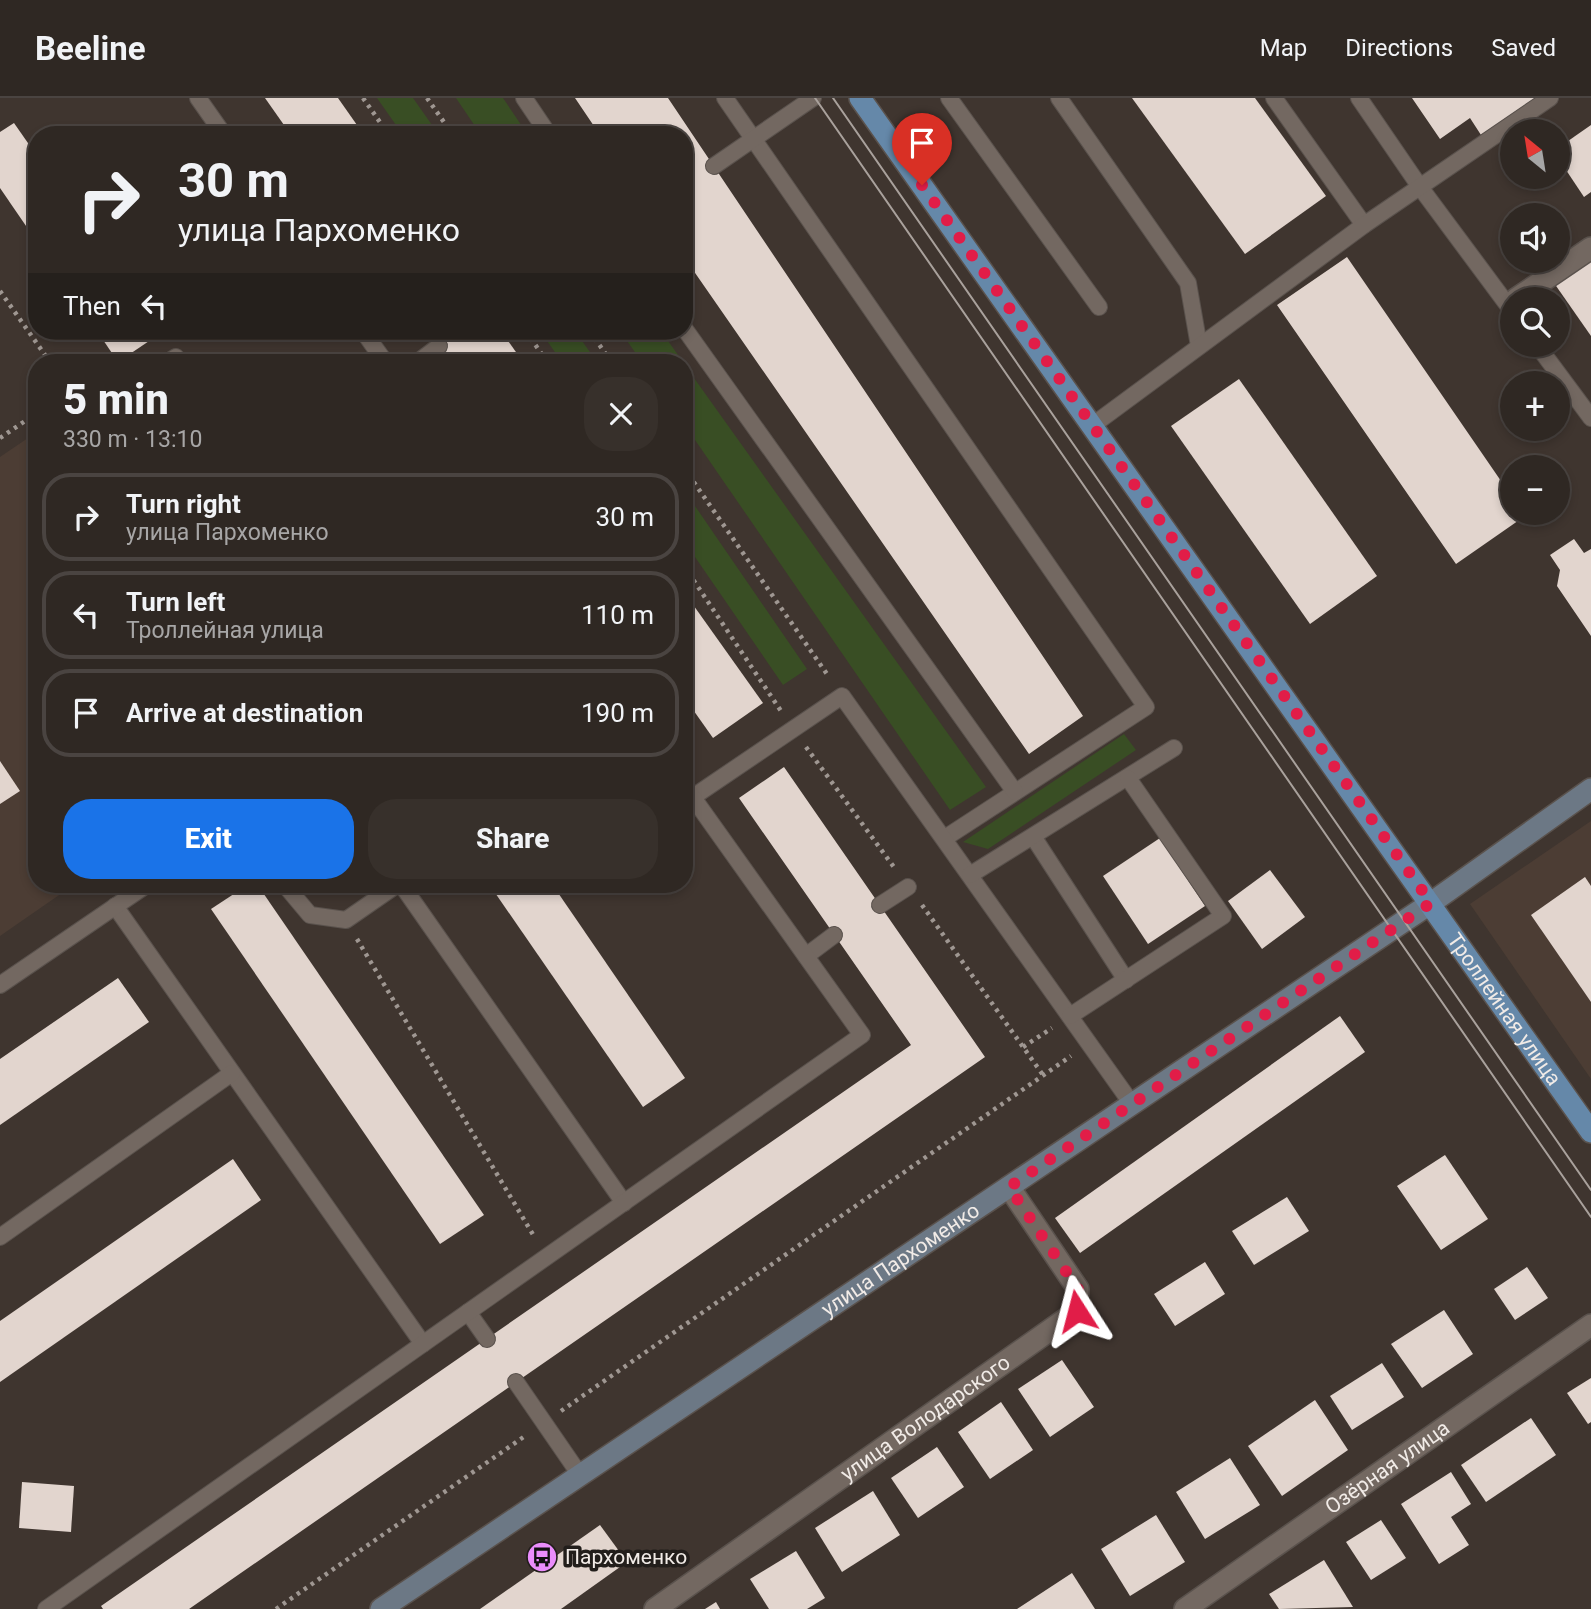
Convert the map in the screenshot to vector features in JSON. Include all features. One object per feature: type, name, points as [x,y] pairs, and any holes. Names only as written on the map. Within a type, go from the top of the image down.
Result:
[{"type":"main road","name":"Троллейная улица","points":[[860,98],[1591,1132]]},
{"type":"street","points":[[1536,287],[1591,248]]},
{"type":"street","name":"улица Пархоменко","points":[[381,1609],[1431,903],[1591,789]]},
{"type":"street","name":"улица Володарского","points":[[655,1609],[1077,1311],[1078,1289],[1009,1187]]},
{"type":"street","name":"Озёрная улица","points":[[1185,1609],[1591,1325]]},
{"type":"lane","points":[[198,98],[218,126]]},
{"type":"lane","points":[[524,98],[543,126]]},
{"type":"lane","points":[[725,98],[1146,706],[945,838]]},
{"type":"lane","points":[[714,166],[813,98]]},
{"type":"lane","points":[[948,98],[1099,307]]},
{"type":"lane","points":[[1059,98],[1188,283],[1199,346]]},
{"type":"lane","points":[[1274,98],[1364,225]]},
{"type":"lane","points":[[1359,98],[1420,187],[1500,289]]},
{"type":"lane","points":[[1093,425],[1364,225],[1550,98]]},
{"type":"lane","points":[[693,340],[1015,792]]},
{"type":"lane","points":[[428,354],[439,346]]},
{"type":"lane","points":[[1546,357],[1591,418]]},
{"type":"lane","points":[[693,789],[794,729],[842,696],[1132,1104]]},
{"type":"lane","points":[[970,875],[1034,838],[1174,748]]},
{"type":"lane","points":[[1070,1016],[1223,916],[1128,778]]},
{"type":"lane","points":[[46,1609],[862,1035],[693,797]]},
{"type":"lane","points":[[1034,838],[1126,980]]},
{"type":"lane","points":[[880,905],[908,887]]},
{"type":"lane","points":[[0,985],[134,893]]},
{"type":"lane","points":[[292,893],[310,915],[346,920],[386,893]]},
{"type":"lane","points":[[406,893],[624,1203]]},
{"type":"lane","points":[[115,906],[422,1344]]},
{"type":"lane","points":[[806,956],[834,935]]},
{"type":"lane","points":[[0,1237],[232,1073]]},
{"type":"lane","points":[[468,1312],[486,1339]]},
{"type":"lane","points":[[516,1382],[580,1475]]},
{"type":"path","points":[[363,98],[383,126]]},
{"type":"path","points":[[427,98],[447,126]]},
{"type":"path","points":[[0,291],[28,331]]},
{"type":"path","points":[[0,438],[28,421]]},
{"type":"path","points":[[693,481],[842,696]]},
{"type":"path","points":[[693,579],[794,729],[1043,1075]]},
{"type":"path","points":[[346,920],[546,1257]]},
{"type":"path","points":[[1023,1046],[1070,1016]]},
{"type":"path","points":[[276,1609],[1089,1043]]},
{"type":"shaded area","points":[[28,438],[28,893],[62,893],[0,936],[0,457]]},
{"type":"shaded area","points":[[1591,821],[1591,1079],[1470,904]]},
{"type":"green space","points":[[377,98],[413,98],[433,126],[397,126]]},
{"type":"green space","points":[[456,98],[503,98],[522,126],[475,126]]},
{"type":"green space","points":[[546,340],[581,340],[591,354],[556,354]]},
{"type":"green space","points":[[626,340],[667,340],[677,354],[636,354]]},
{"type":"green space","points":[[693,377],[986,787],[950,810],[693,437]]},
{"type":"green space","points":[[693,503],[807,669],[783,685],[693,554]]},
{"type":"green space","points":[[1124,734],[1136,750],[988,849],[963,842]]},
{"type":"building","points":[[265,98],[338,98],[358,126],[285,126]]},
{"type":"building","points":[[575,98],[668,98],[687,126],[594,126]]},
{"type":"building","points":[[1132,98],[1255,98],[1326,196],[1245,254]]},
{"type":"building","points":[[1412,98],[1535,98],[1504,119],[1500,119],[1500,122],[1481,135],[1470,118],[1440,139]]},
{"type":"building","points":[[14,123],[28,143],[28,229],[0,188],[0,132]]},
{"type":"building","points":[[1591,125],[1591,192],[1584,197],[1570,176],[1570,140]]},
{"type":"building","points":[[693,135],[1083,716],[1029,754],[693,270]]},
{"type":"building","points":[[1347,257],[1500,480],[1500,525],[1512,525],[1456,564],[1277,305]]},
{"type":"building","points":[[1591,257],[1591,336],[1570,306],[1570,287],[1557,287],[1554,283]]},
{"type":"building","points":[[103,340],[151,340],[130,354],[113,354]]},
{"type":"building","points":[[434,340],[507,340],[517,354],[444,354]]},
{"type":"building","points":[[1239,379],[1377,576],[1310,624],[1171,426]]},
{"type":"building","points":[[1574,539],[1584,553],[1591,549],[1591,636],[1557,586],[1560,570],[1550,555]]},
{"type":"building","points":[[693,605],[763,703],[713,738],[693,710]]},
{"type":"building","points":[[0,761],[20,791],[0,804]]},
{"type":"building","points":[[784,767],[985,1057],[189,1609],[103,1609],[101,1606],[911,1045],[739,798]]},
{"type":"building","points":[[1160,838],[1205,906],[1148,944],[1103,876]]},
{"type":"building","points":[[1270,870],[1305,917],[1262,949],[1228,901]]},
{"type":"building","points":[[1585,877],[1591,886],[1591,1002],[1531,915]]},
{"type":"building","points":[[235,893],[263,893],[484,1215],[440,1244],[211,909]]},
{"type":"building","points":[[495,893],[558,893],[685,1078],[643,1107]]},
{"type":"building","points":[[118,978],[149,1022],[0,1125],[0,1059]]},
{"type":"building","points":[[1340,1016],[1365,1052],[1080,1253],[1055,1218]]},
{"type":"building","points":[[1445,1155],[1488,1219],[1441,1250],[1397,1186]]},
{"type":"building","points":[[233,1159],[261,1200],[0,1382],[0,1321]]},
{"type":"building","points":[[1287,1197],[1309,1231],[1254,1265],[1232,1231]]},
{"type":"building","points":[[1205,1262],[1225,1294],[1175,1326],[1154,1294]]},
{"type":"building","points":[[1527,1267],[1548,1298],[1515,1320],[1494,1289]]},
{"type":"building","points":[[1444,1310],[1473,1354],[1422,1388],[1391,1344]]},
{"type":"building","points":[[1062,1360],[1094,1407],[1050,1437],[1018,1389]]},
{"type":"building","points":[[1382,1363],[1404,1397],[1352,1430],[1330,1396]]},
{"type":"building","points":[[1591,1378],[1591,1422],[1588,1424],[1567,1393]]},
{"type":"building","points":[[1315,1400],[1348,1450],[1282,1496],[1248,1446]]},
{"type":"building","points":[[1001,1402],[1033,1450],[990,1479],[958,1432]]},
{"type":"building","points":[[1531,1418],[1556,1455],[1486,1502],[1461,1465]]},
{"type":"building","points":[[937,1447],[964,1487],[918,1518],[891,1478]]},
{"type":"building","points":[[1230,1458],[1260,1505],[1205,1539],[1176,1492]]},
{"type":"building","points":[[1451,1472],[1471,1504],[1451,1517],[1469,1545],[1439,1564],[1401,1504]]},
{"type":"building","points":[[22,1482],[74,1486],[71,1532],[19,1528]]},
{"type":"building","points":[[873,1491],[900,1535],[842,1572],[815,1528]]},
{"type":"building","points":[[1156,1515],[1185,1562],[1130,1596],[1101,1549]]},
{"type":"building","points":[[1381,1520],[1406,1558],[1371,1580],[1346,1542]]},
{"type":"building","points":[[600,1525],[627,1562],[561,1609],[480,1609]]},
{"type":"building","points":[[796,1551],[825,1598],[807,1609],[769,1609],[750,1579]]},
{"type":"building","points":[[1324,1560],[1353,1607],[1279,1609],[1269,1594]]},
{"type":"building","points":[[1072,1573],[1095,1609],[1017,1609]]},
{"type":"building","points":[[716,1602],[720,1609],[705,1609]]},
{"type":"tram line","points":[[815,98],[1591,1217]]},
{"type":"tram line","points":[[833,98],[1591,1190]]},
{"type":"place","name":"Пархоменко","points":[[542,1557]]},
{"type":"route","points":[[922,185],[1431,903],[1009,1187],[1078,1289],[1077,1311]]}]
